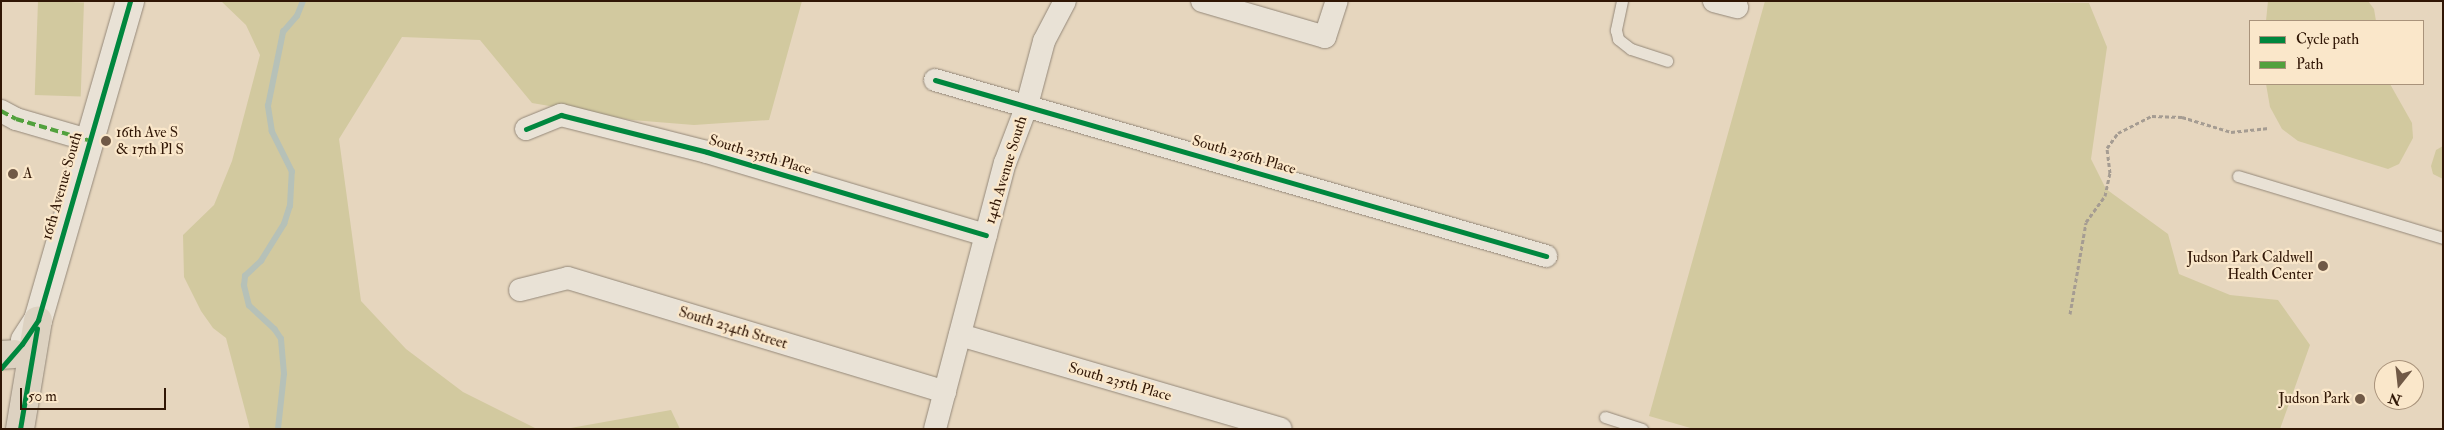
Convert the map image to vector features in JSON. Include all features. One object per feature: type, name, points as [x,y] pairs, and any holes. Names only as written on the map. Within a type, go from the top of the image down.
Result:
[{"type":"main road","name":"16th Avenue South","points":[[5,359],[38,320],[88,140],[130,1]]},
{"type":"main road","points":[[20,429],[38,320]]},
{"type":"street","name":"14th Avenue South","points":[[935,429],[1005,163],[1026,105],[1044,41],[1065,1]]},
{"type":"street","points":[[1202,1],[1325,37],[1337,1]]},
{"type":"street","points":[[1714,1],[1737,7]]},
{"type":"street","name":"South 236th Place","points":[[935,80],[1546,256]]},
{"type":"street","points":[[8,115],[88,140]]},
{"type":"street","name":"South 235th Place","points":[[526,129],[561,115],[707,152],[986,234]]},
{"type":"street","name":"South 234th Street","points":[[520,290],[568,278],[945,392]]},
{"type":"street","name":"South 235th Place","points":[[960,335],[1280,429]]},
{"type":"lane","points":[[1622,1],[1616,30],[1618,38],[1631,49],[1667,61]]},
{"type":"lane","points":[[2238,176],[2443,238]]},
{"type":"lane","points":[[1605,417],[1642,429]]},
{"type":"path","points":[[2070,314],[2086,222],[2105,196],[2110,173],[2107,148],[2118,133],[2152,116],[2182,117],[2231,132],[2269,128]]},
{"type":"shaded area","points":[[38,1],[84,3],[81,97],[35,95]]},
{"type":"shaded area","points":[[221,1],[802,1],[769,120],[694,125],[632,120],[532,103],[480,40],[402,37],[339,139],[361,301],[406,349],[463,392],[537,429],[250,429],[226,338],[213,328],[201,311],[184,277],[183,235],[214,205],[232,161],[260,55],[246,25]]},
{"type":"shaded area","points":[[1765,1],[2089,3],[2107,47],[2091,159],[2106,189],[2168,234],[2179,274],[2230,295],[2278,300],[2310,345],[2280,429],[1694,429],[1649,416]]},
{"type":"shaded area","points":[[2268,1],[2368,1],[2374,9],[2376,20],[2266,20]]},
{"type":"shaded area","points":[[2266,85],[2391,85],[2412,123],[2413,138],[2399,164],[2388,169],[2298,141],[2282,129],[2270,107]]},
{"type":"shaded area","points":[[2443,146],[2443,179],[2433,174],[2431,166],[2436,150]]},
{"type":"shaded area","points":[[671,410],[680,429],[565,429]]},
{"type":"waterway","points":[[278,429],[284,374],[281,339],[275,330],[249,306],[244,286],[245,276],[261,261],[284,224],[290,206],[292,172],[272,132],[268,106],[283,32],[297,16],[303,1]]},
{"type":"marked path","points":[[1,111],[16,119],[88,140]]},
{"type":"cycle path","points":[[1,368],[22,344],[38,320],[130,1]]},
{"type":"cycle path","points":[[935,80],[1546,256]]},
{"type":"cycle path","points":[[526,129],[561,115],[707,152],[986,235]]},
{"type":"cycle path","points":[[20,429],[37,328]]},
{"type":"place","name":"16th Ave S & 17th Pl S","points":[[106,141]]},
{"type":"place","name":"A","points":[[13,174]]},
{"type":"place","name":"Judson Park Caldwell Health Center","points":[[2323,266]]},
{"type":"place","name":"Judson Park","points":[[2360,399]]}]
